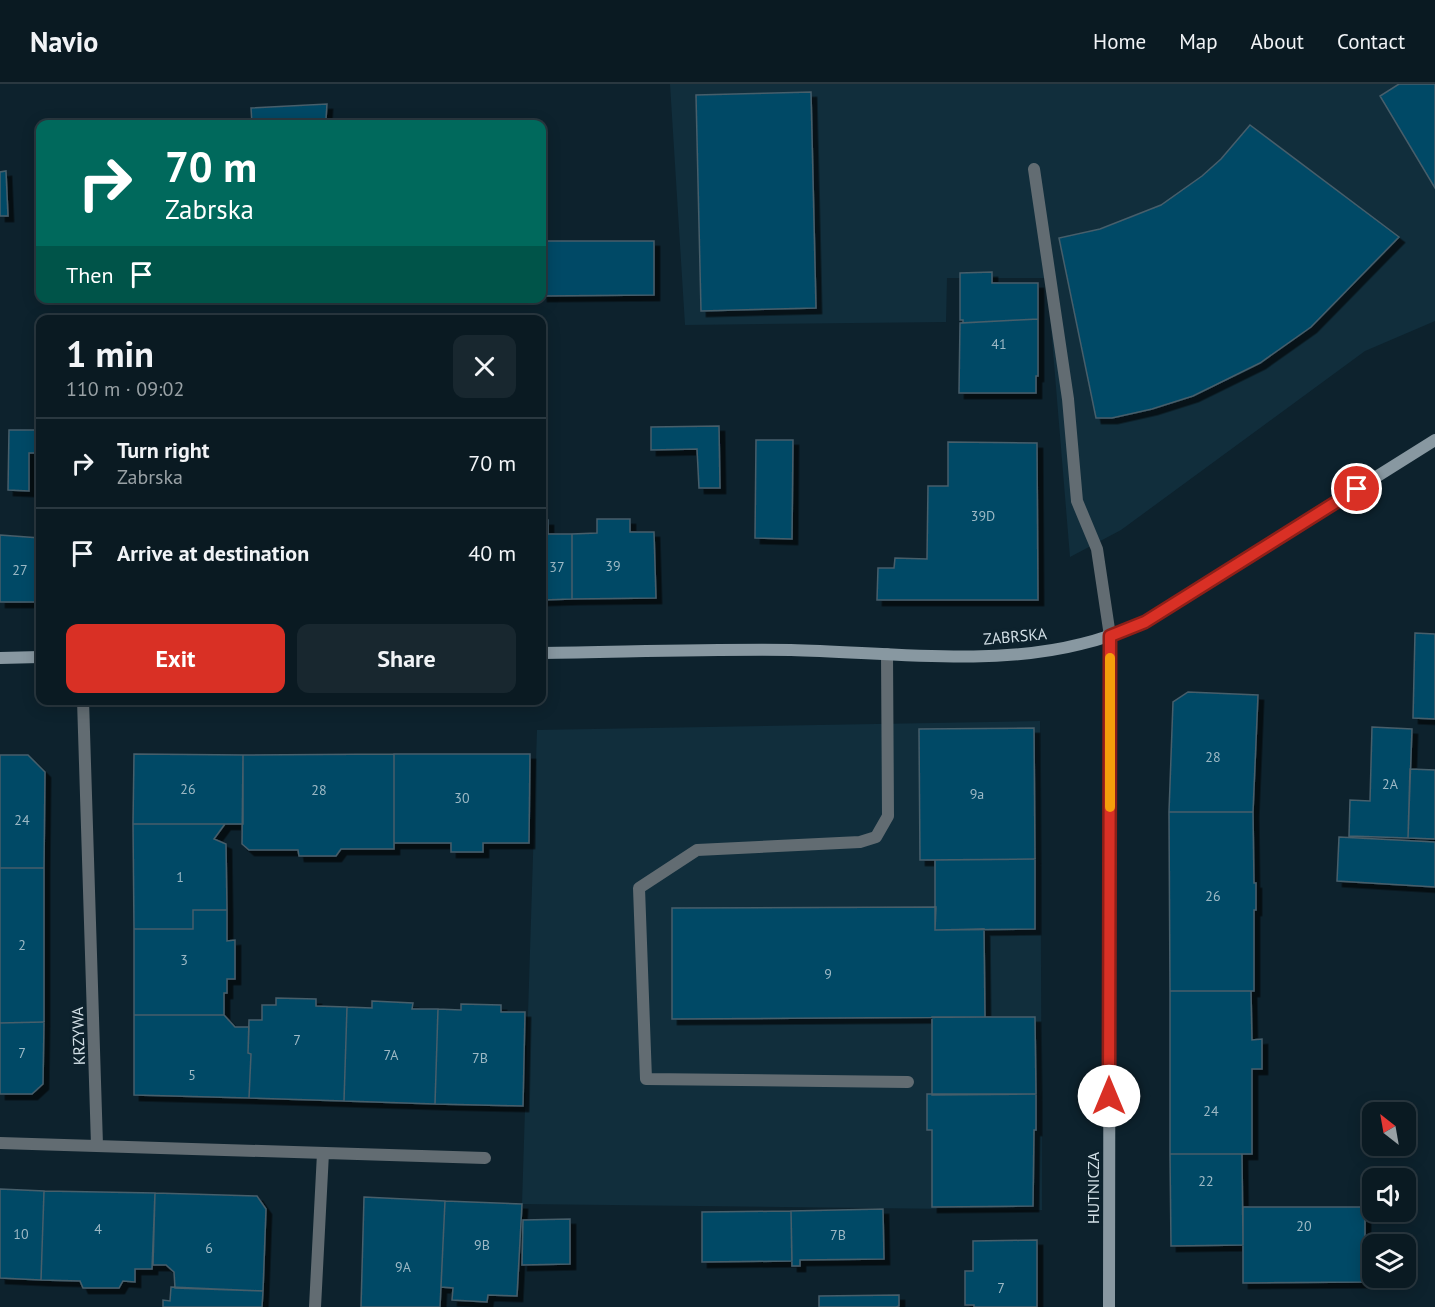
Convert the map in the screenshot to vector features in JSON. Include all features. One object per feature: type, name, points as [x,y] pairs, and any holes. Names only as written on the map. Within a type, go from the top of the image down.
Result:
[{"type":"street","points":[[1034,169],[1068,399],[1077,501],[1097,549],[1110,636]]},
{"type":"street","name":"ZABRSKA","points":[[546,653],[790,650],[990,656],[1046,651],[1110,636],[1145,622],[1435,440]]},
{"type":"street","name":"HUTNICZA","points":[[1109,1307],[1110,636]]},
{"type":"street","points":[[887,654],[888,816],[876,837],[860,842],[697,850],[639,888],[646,1079],[908,1082]]},
{"type":"street","points":[[0,658],[36,657]]},
{"type":"street","name":"KRZYWA","points":[[83,705],[97,1145]]},
{"type":"street","points":[[0,1143],[485,1158]]},
{"type":"street","points":[[315,1307],[323,1153]]},
{"type":"shaded area","points":[[670,84],[1435,84],[1435,321],[1365,351],[1121,530],[1070,557],[1047,278],[947,278],[946,322],[685,325]]},
{"type":"shaded area","points":[[1040,721],[1042,1210],[522,1204],[537,730]]},
{"type":"building","points":[[1399,84],[1435,84],[1435,188],[1380,96]]},
{"type":"building","points":[[811,92],[816,308],[701,311],[696,95]]},
{"type":"building","points":[[327,104],[326,119],[373,120],[252,120],[251,108]]},
{"type":"building","points":[[1250,125],[1399,237],[1311,327],[1260,363],[1193,396],[1152,409],[1112,418],[1096,418],[1059,238],[1100,229],[1161,205],[1202,176],[1221,159]]},
{"type":"building","points":[[6,171],[8,216],[0,216],[0,172]]},
{"type":"building","points":[[546,241],[654,241],[654,295],[546,296]]},
{"type":"building","points":[[992,272],[992,283],[1038,283],[1038,319],[963,323],[963,320],[960,320],[960,273]]},
{"type":"building","points":[[1038,319],[1036,393],[959,393],[960,323]]},
{"type":"building","points":[[719,426],[720,488],[699,488],[697,449],[651,450],[651,427]]},
{"type":"building","points":[[9,430],[36,430],[36,453],[29,453],[29,491],[8,490]]},
{"type":"building","points":[[756,440],[793,440],[792,539],[755,538]]},
{"type":"building","points":[[948,442],[1037,443],[1038,600],[877,600],[878,568],[894,568],[895,558],[927,559],[928,486],[948,486]]},
{"type":"building","points":[[597,519],[630,519],[630,532],[654,532],[656,598],[572,599],[572,534],[597,533]]},
{"type":"building","points":[[546,520],[548,520],[548,534],[572,534],[572,599],[546,600]]},
{"type":"building","points":[[0,535],[36,538],[36,602],[0,602]]},
{"type":"building","points":[[1415,633],[1435,634],[1435,719],[1413,718]]},
{"type":"building","points":[[1188,692],[1258,695],[1253,812],[1169,812],[1173,702]]},
{"type":"building","points":[[1372,727],[1412,729],[1408,838],[1349,836],[1350,800],[1370,801]]},
{"type":"building","points":[[1034,728],[1035,859],[920,860],[919,729]]},
{"type":"building","points":[[134,754],[243,755],[243,824],[133,824]]},
{"type":"building","points":[[394,754],[394,849],[341,849],[336,856],[299,856],[298,850],[249,850],[242,844],[243,755]]},
{"type":"building","points":[[394,754],[530,754],[529,843],[483,843],[483,852],[451,852],[451,843],[394,843]]},
{"type":"building","points":[[0,755],[28,755],[45,772],[44,868],[0,868]]},
{"type":"building","points":[[1410,769],[1435,770],[1435,839],[1408,838]]},
{"type":"building","points":[[1169,812],[1253,812],[1254,883],[1256,883],[1254,991],[1170,991]]},
{"type":"building","points":[[133,824],[225,824],[214,839],[226,844],[227,910],[193,910],[193,929],[134,929]]},
{"type":"building","points":[[1339,837],[1435,842],[1435,887],[1337,881]]},
{"type":"building","points":[[1035,859],[1035,929],[935,930],[935,860]]},
{"type":"building","points":[[0,868],[44,868],[44,1022],[0,1023]]},
{"type":"building","points":[[936,907],[935,930],[984,929],[985,1017],[672,1019],[672,908]]},
{"type":"building","points":[[193,910],[227,910],[227,941],[235,940],[235,979],[227,979],[227,993],[224,993],[224,1015],[134,1015],[134,929],[193,929]]},
{"type":"building","points":[[1170,991],[1251,991],[1252,1040],[1262,1039],[1262,1069],[1252,1069],[1252,1154],[1170,1154]]},
{"type":"building","points":[[276,998],[316,999],[316,1006],[347,1007],[344,1101],[249,1098],[251,1054],[248,1053],[249,1020],[262,1020],[262,1005],[276,1005]]},
{"type":"building","points":[[372,1001],[413,1003],[412,1009],[438,1009],[435,1104],[344,1101],[347,1007],[372,1008]]},
{"type":"building","points":[[461,1004],[501,1005],[501,1012],[525,1012],[523,1106],[435,1104],[438,1009],[461,1010]]},
{"type":"building","points":[[134,1015],[224,1015],[235,1027],[249,1027],[248,1053],[251,1054],[249,1098],[134,1095]]},
{"type":"building","points":[[932,1017],[1035,1017],[1036,1094],[932,1095]]},
{"type":"building","points":[[44,1022],[43,1084],[32,1094],[0,1094],[0,1023]]},
{"type":"building","points":[[927,1094],[1036,1094],[1033,1206],[932,1207],[932,1130],[927,1130]]},
{"type":"building","points":[[1170,1154],[1242,1154],[1243,1245],[1171,1246]]},
{"type":"building","points":[[0,1189],[44,1191],[41,1280],[0,1278]]},
{"type":"building","points":[[44,1191],[155,1193],[152,1269],[135,1269],[135,1282],[123,1281],[119,1288],[83,1288],[80,1281],[41,1280]]},
{"type":"building","points":[[155,1193],[257,1196],[266,1209],[263,1291],[175,1288],[174,1272],[166,1265],[153,1265]]},
{"type":"building","points":[[364,1197],[445,1201],[440,1307],[361,1307]]},
{"type":"building","points":[[445,1201],[522,1204],[517,1296],[488,1295],[487,1302],[452,1300],[453,1288],[441,1287]]},
{"type":"building","points":[[1243,1207],[1362,1207],[1365,1234],[1362,1234],[1362,1282],[1243,1283]]},
{"type":"building","points":[[883,1209],[884,1259],[800,1260],[800,1266],[792,1266],[791,1211]]},
{"type":"building","points":[[791,1211],[792,1261],[702,1262],[702,1212]]},
{"type":"building","points":[[570,1219],[570,1264],[522,1265],[523,1220]]},
{"type":"building","points":[[1037,1240],[1037,1307],[965,1305],[965,1271],[973,1271],[973,1241]]},
{"type":"building","points":[[171,1287],[263,1291],[262,1307],[163,1307],[163,1300],[170,1301]]},
{"type":"building","points":[[899,1295],[899,1306],[896,1307],[819,1307],[819,1296]]},
{"type":"slow traffic","points":[[1110,658],[1110,807]]},
{"type":"route","points":[[1109,1096],[1110,636],[1145,622],[1357,489]]}]
